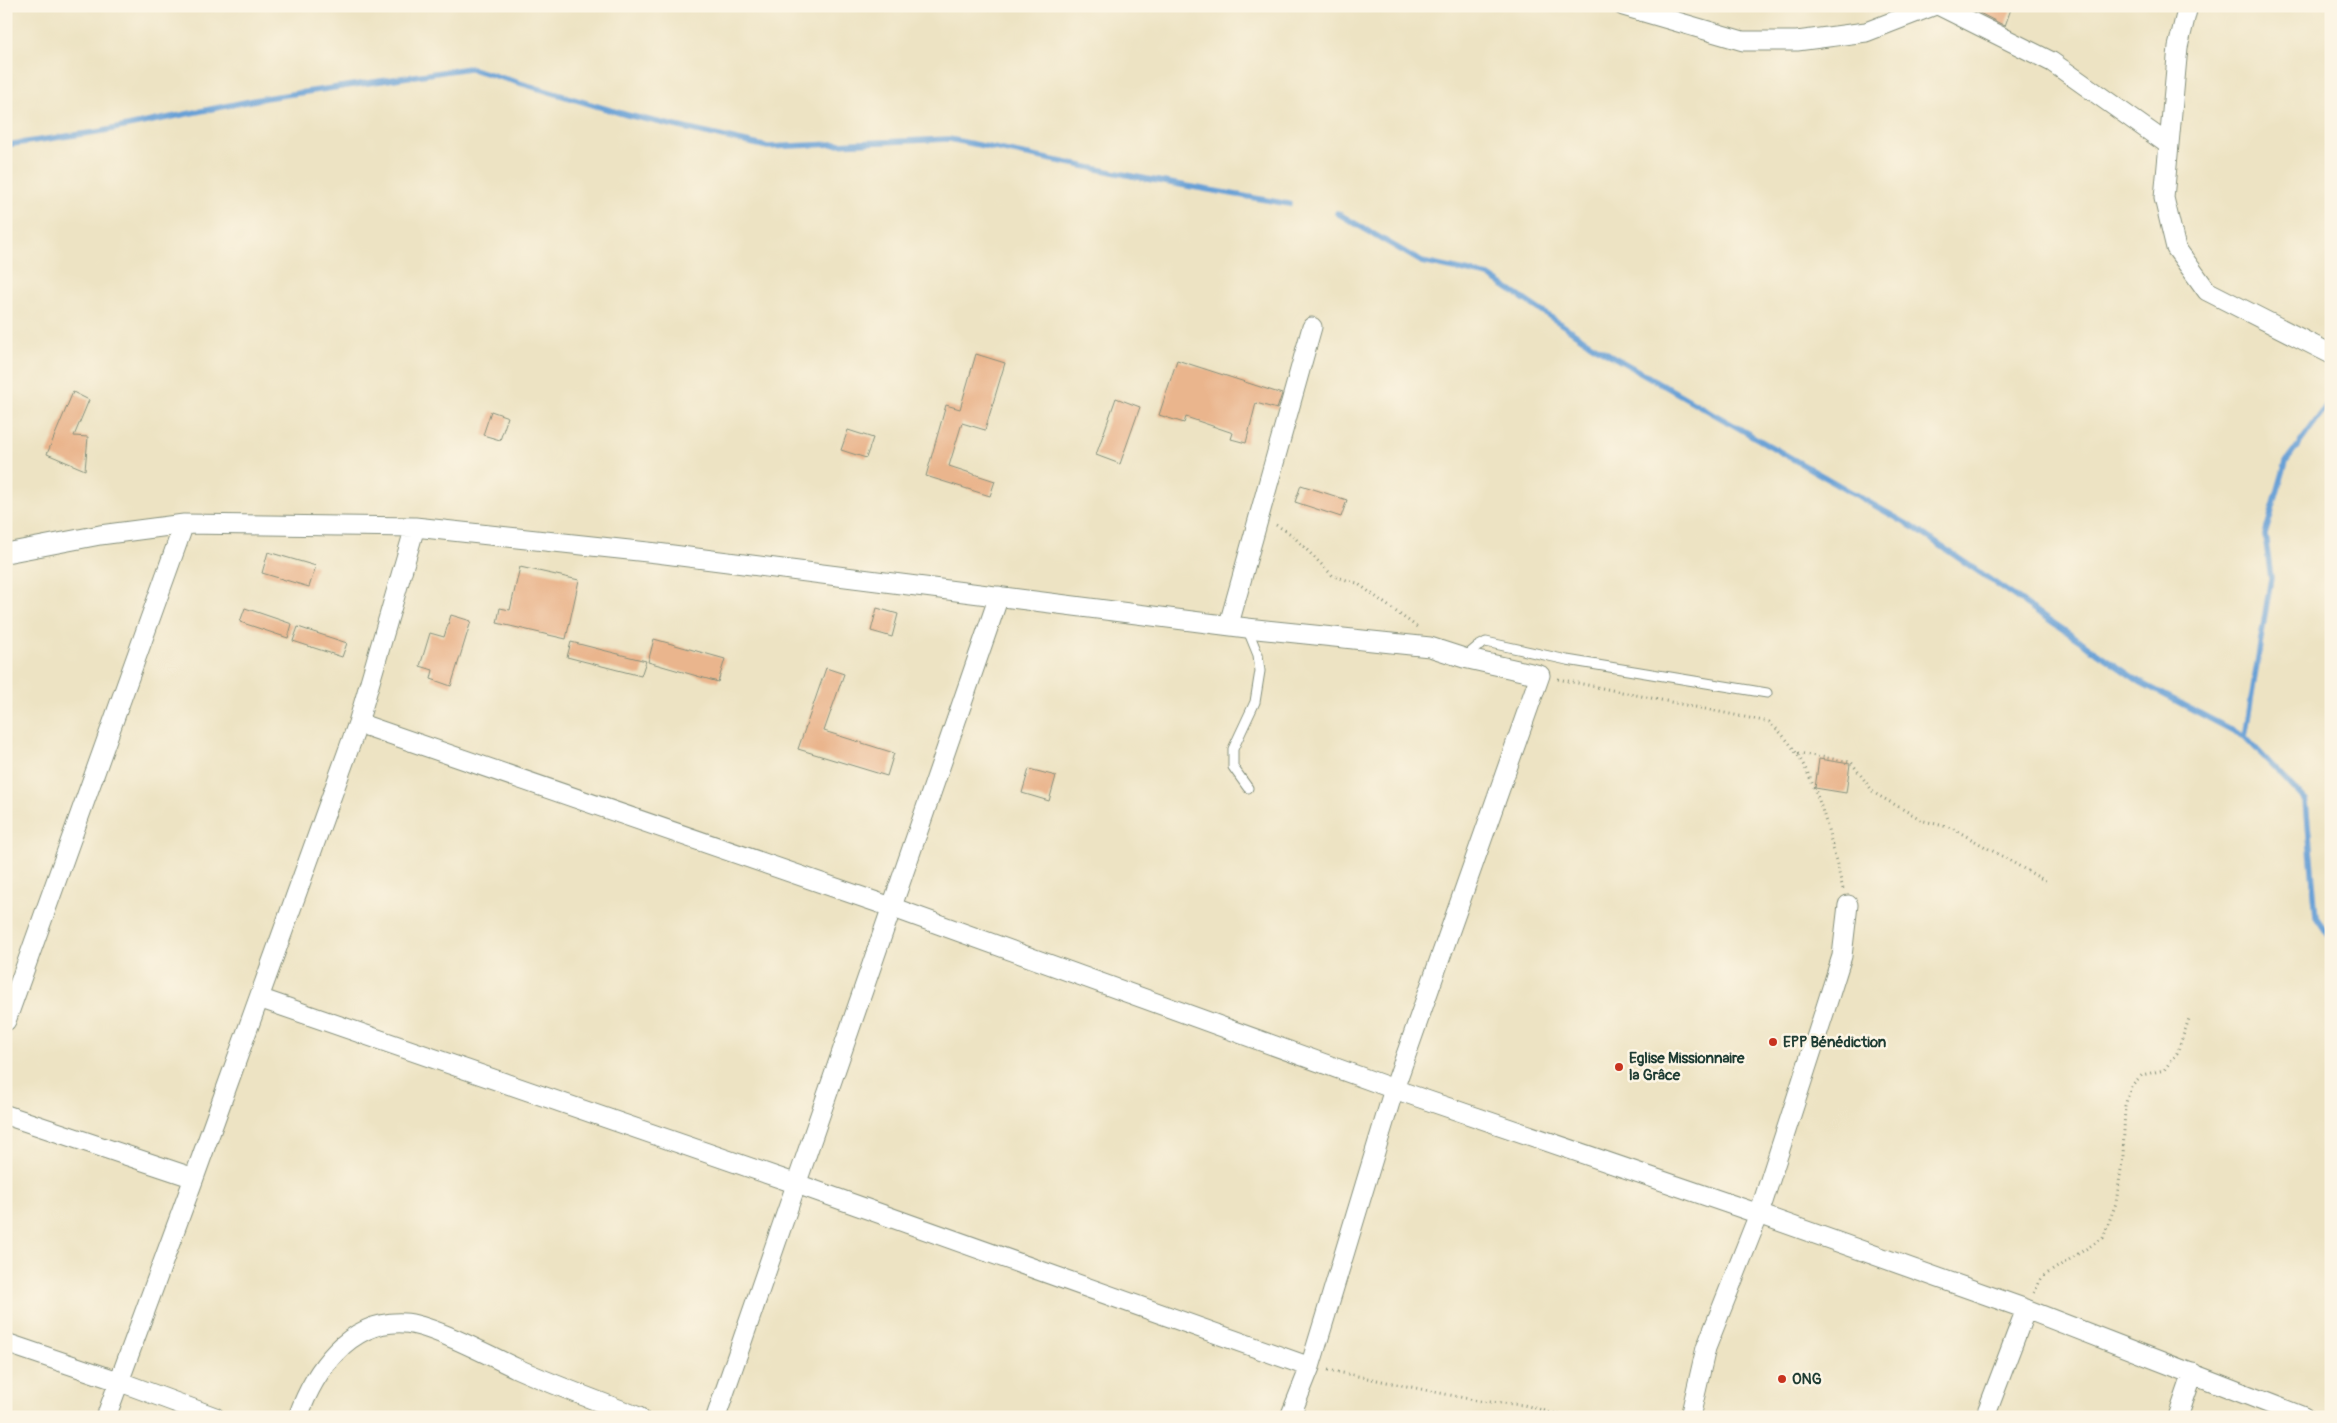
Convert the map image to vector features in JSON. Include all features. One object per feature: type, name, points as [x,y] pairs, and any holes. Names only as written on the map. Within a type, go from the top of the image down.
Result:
[{"type":"street","points":[[1623,6],[1743,41],[1788,41],[1866,32],[1934,6]]},
{"type":"street","points":[[1940,6],[2052,62],[2169,146]]},
{"type":"street","points":[[2188,6],[2178,47],[2164,198],[2176,248],[2207,291],[2331,354]]},
{"type":"street","points":[[1238,626],[1259,514],[1312,327]]},
{"type":"street","points":[[6,1021],[184,524]]},
{"type":"street","points":[[6,553],[78,539],[184,524],[415,527],[657,553],[1238,626],[1430,647],[1464,658],[1540,676],[1394,1089],[1310,1367],[1290,1417]]},
{"type":"street","points":[[106,1417],[358,723],[415,527]]},
{"type":"street","points":[[6,545],[78,539]]},
{"type":"street","points":[[716,1417],[999,596]]},
{"type":"street","points":[[358,723],[891,907],[1394,1089],[1759,1214],[2026,1309],[2304,1417]]},
{"type":"street","points":[[1690,1417],[1706,1348],[1759,1214],[1842,956],[1848,905]]},
{"type":"street","points":[[259,998],[797,1184],[1310,1367]]},
{"type":"street","points":[[6,1115],[194,1178]]},
{"type":"street","points":[[1985,1417],[2026,1309]]},
{"type":"street","points":[[298,1417],[316,1376],[328,1358],[361,1334],[381,1326],[404,1323],[433,1331],[524,1372],[640,1417]]},
{"type":"street","points":[[6,1343],[118,1380],[215,1417]]},
{"type":"street","points":[[2178,1417],[2193,1373]]},
{"type":"lane","points":[[1238,626],[1258,655],[1260,671],[1255,702],[1233,749],[1233,766],[1248,788]]},
{"type":"lane","points":[[1464,658],[1477,646],[1486,642],[1567,660],[1767,693]]},
{"type":"path","points":[[1259,514],[1291,534],[1333,576],[1357,584],[1416,625],[1430,647]]},
{"type":"path","points":[[1540,676],[1769,722],[1798,753],[1827,826],[1848,905]]},
{"type":"path","points":[[1798,753],[1851,762],[1874,793],[1924,821],[1952,828],[2049,884]]},
{"type":"path","points":[[2026,1309],[2042,1277],[2103,1238],[2116,1203],[2123,1156],[2125,1106],[2130,1086],[2142,1075],[2164,1070],[2177,1053],[2190,1016]]},
{"type":"path","points":[[1310,1367],[1479,1401],[1524,1405],[1567,1417]]},
{"type":"building","points":[[1966,6],[2012,6],[2005,26]]},
{"type":"building","points":[[976,354],[1005,363],[985,430],[962,423],[949,466],[995,481],[990,496],[926,476],[946,405],[960,409]]},
{"type":"building","points":[[1177,360],[1282,394],[1277,409],[1256,403],[1246,443],[1231,439],[1233,433],[1186,417],[1184,423],[1159,415]]},
{"type":"building","points":[[73,392],[89,400],[74,436],[88,437],[85,470],[47,454]]},
{"type":"building","points":[[1116,398],[1140,407],[1120,464],[1096,455]]},
{"type":"building","points":[[491,411],[508,417],[500,440],[483,435]]},
{"type":"building","points":[[848,430],[873,438],[866,458],[841,450]]},
{"type":"building","points":[[1301,485],[1347,500],[1341,517],[1295,502]]},
{"type":"building","points":[[268,552],[316,566],[309,587],[262,573]]},
{"type":"building","points":[[520,567],[579,580],[566,639],[497,623],[500,608],[510,610]]},
{"type":"building","points":[[245,608],[292,624],[288,638],[240,622]]},
{"type":"building","points":[[877,608],[898,614],[892,637],[871,631]]},
{"type":"building","points":[[451,615],[471,621],[451,686],[431,679],[433,670],[420,666],[430,633],[444,637]]},
{"type":"building","points":[[298,627],[347,643],[342,657],[293,641]]},
{"type":"building","points":[[654,639],[725,659],[718,682],[648,662]]},
{"type":"building","points":[[571,642],[646,661],[641,676],[567,657]]},
{"type":"building","points":[[826,668],[844,674],[824,731],[894,753],[887,776],[798,749]]},
{"type":"building","points":[[1819,759],[1850,764],[1846,793],[1815,788]]},
{"type":"building","points":[[1029,769],[1056,776],[1049,801],[1022,793]]},
{"type":"waterway","points":[[6,145],[103,131],[265,98],[469,68],[627,115],[768,147],[949,139],[1147,179],[1289,204]]},
{"type":"waterway","points":[[1337,213],[1422,262],[1489,276],[1591,344],[1916,529],[2140,682],[2245,737],[2306,801],[2316,917],[2331,939]]},
{"type":"waterway","points":[[2245,737],[2271,578],[2265,535],[2286,462],[2331,400]]},
{"type":"place","name":"EPP Bénédiction","points":[[1773,1042]]},
{"type":"place","name":"Eglise Missionnaire la Grâce","points":[[1619,1067]]},
{"type":"place","name":"ONG","points":[[1782,1379]]}]
